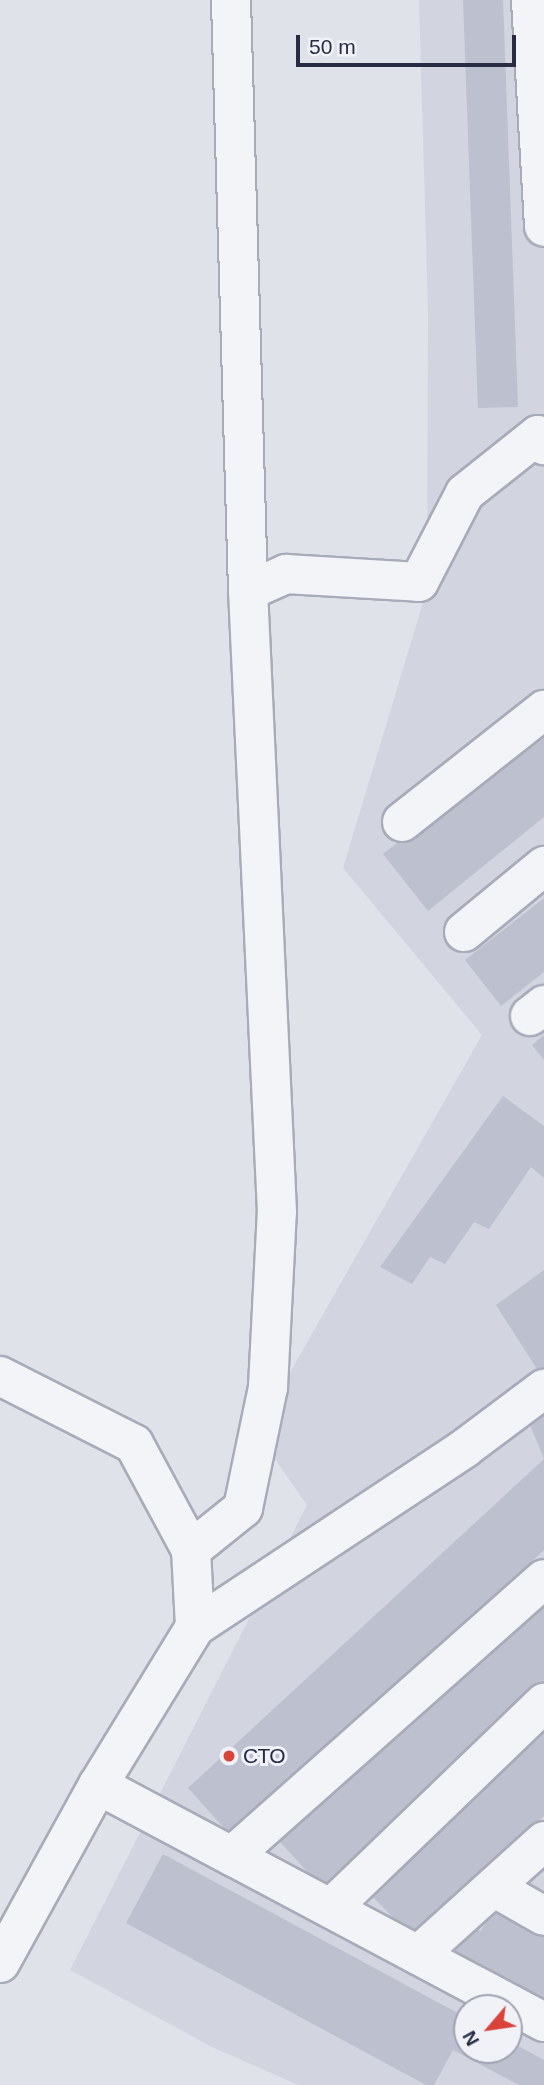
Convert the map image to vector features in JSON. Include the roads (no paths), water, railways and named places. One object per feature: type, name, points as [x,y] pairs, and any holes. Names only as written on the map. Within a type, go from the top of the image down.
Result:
[{"type":"lane","points":[[191,1550],[243,1508],[268,1387],[277,1212],[248,591],[231,0]]},
{"type":"lane","points":[[531,0],[539,91],[543,214]]},
{"type":"lane","points":[[248,591],[286,574],[419,582],[465,493],[542,432]]},
{"type":"lane","points":[[402,822],[544,710]]},
{"type":"lane","points":[[464,932],[544,866]]},
{"type":"lane","points":[[0,1376],[134,1444],[191,1550],[195,1627]]},
{"type":"lane","points":[[0,1963],[98,1784],[195,1627],[465,1448],[544,1389]]},
{"type":"lane","points":[[232,1856],[544,1579]]},
{"type":"lane","points":[[331,1908],[544,1703]]},
{"type":"lane","points":[[98,1784],[544,2022]]},
{"type":"lane","points":[[418,1955],[544,1841]]},
{"type":"lane","points":[[495,1888],[544,1916]]},
{"type":"place","name":"СТО","points":[[229,1756]]}]
